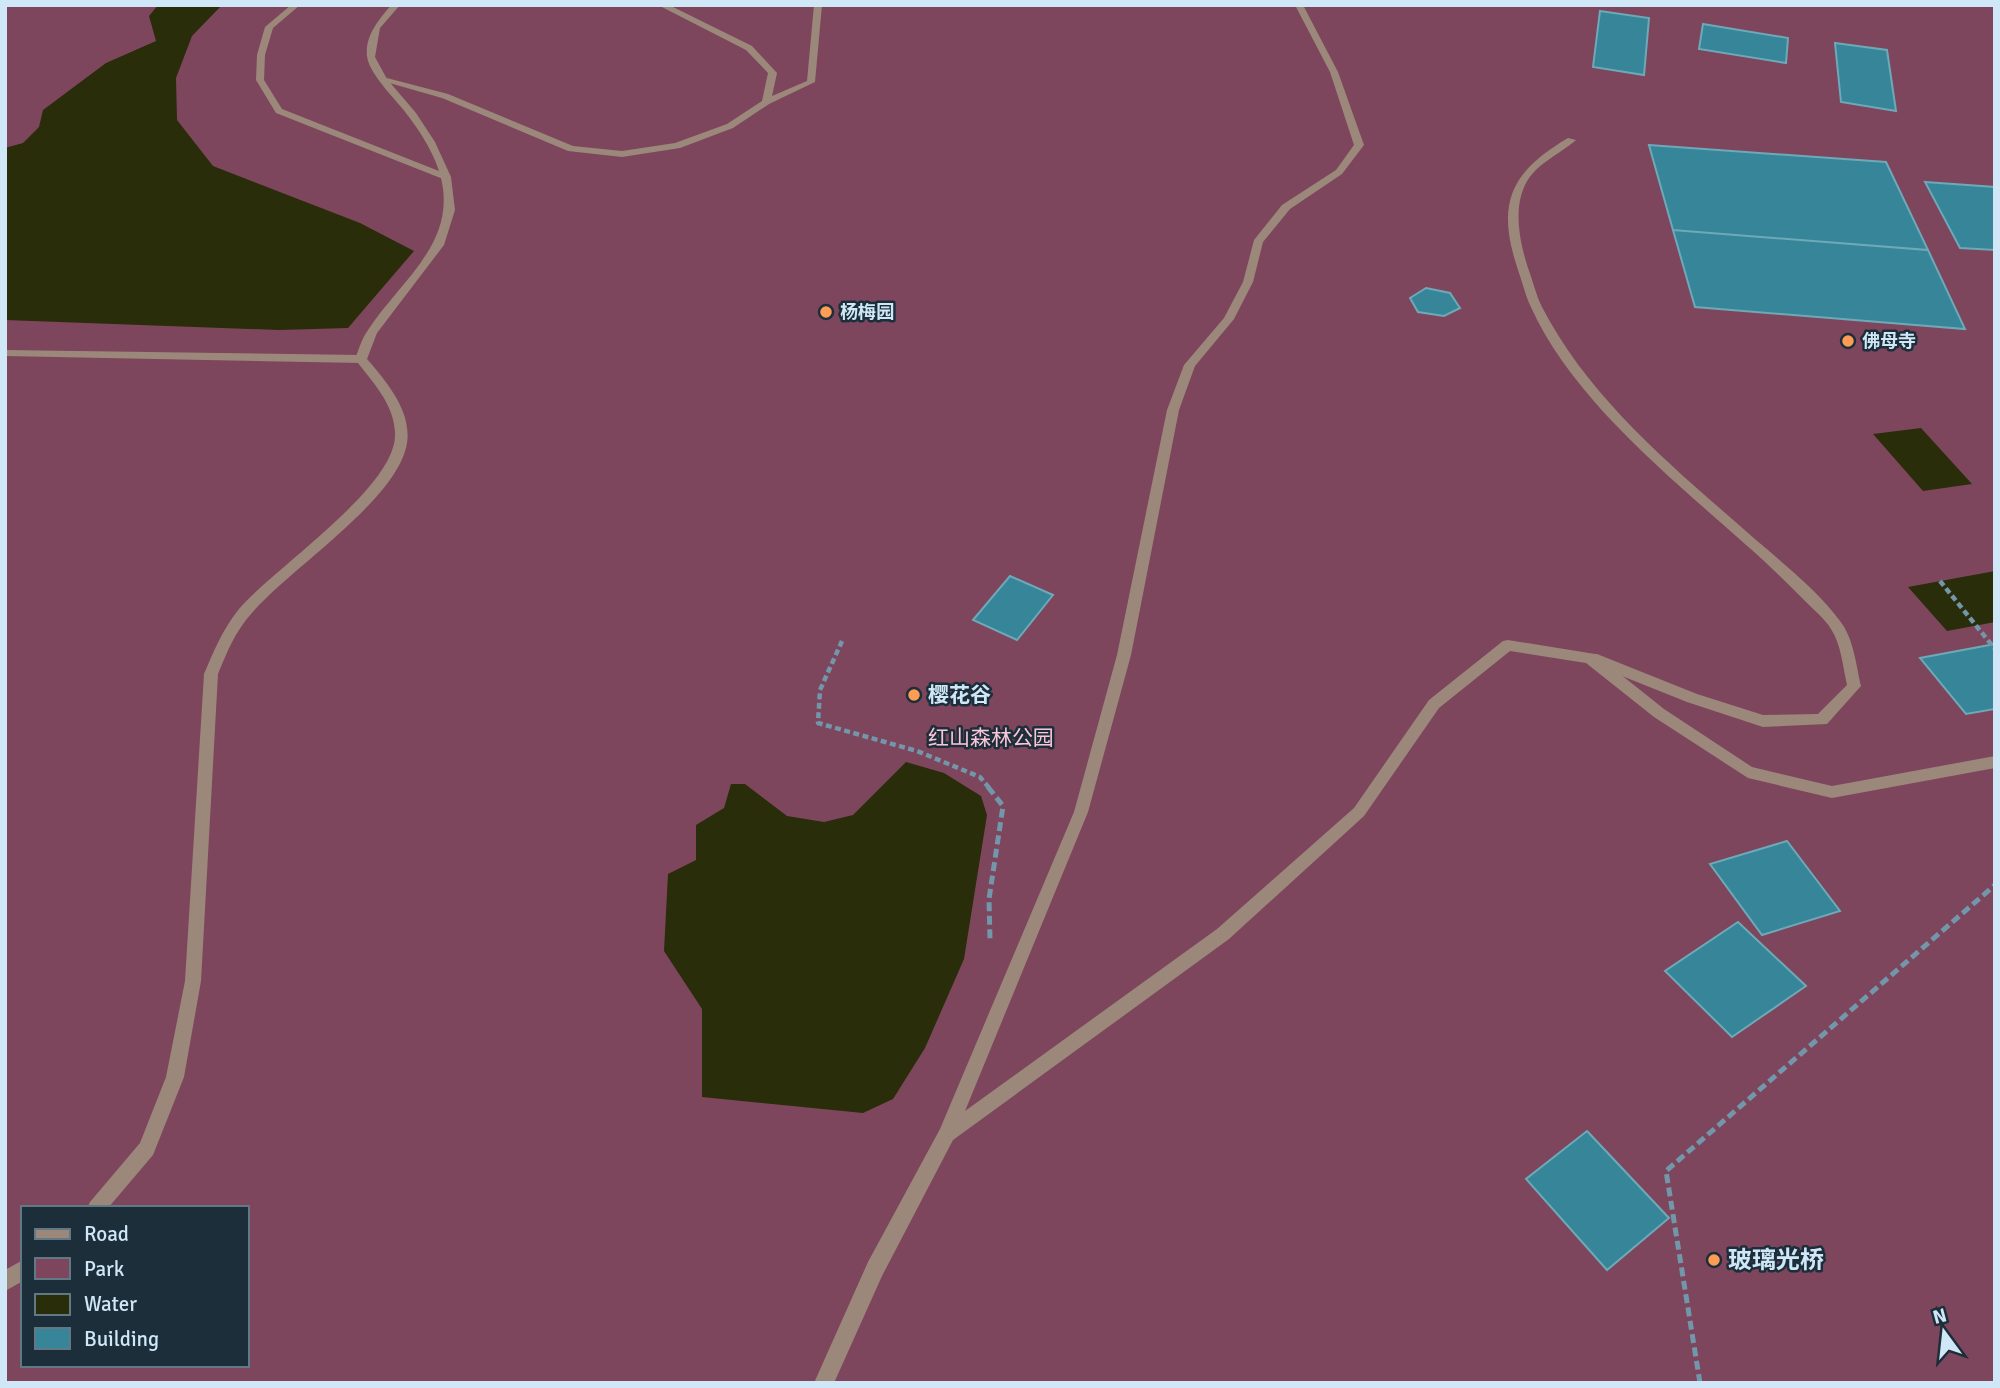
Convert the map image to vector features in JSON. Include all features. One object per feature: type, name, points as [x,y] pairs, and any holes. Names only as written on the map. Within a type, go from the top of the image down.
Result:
[{"type":"street","points":[[296,5],[269,27],[261,55],[260,80],[279,111],[446,177]]},
{"type":"street","points":[[360,359],[372,332],[439,246],[450,210],[446,177],[413,115],[383,80],[371,57],[376,28],[396,5]]},
{"type":"street","points":[[663,5],[749,48],[773,73],[766,102]]},
{"type":"street","points":[[383,80],[445,96],[571,149],[622,154],[677,146],[730,126],[766,102],[811,82],[818,5]]},
{"type":"street","points":[[824,1383],[875,1269],[946,1135],[1082,812],[1124,655],[1173,410],[1190,365],[1229,318],[1248,282],[1258,242],[1286,207],[1339,172],[1359,145],[1334,72],[1299,5]]},
{"type":"street","points":[[946,1135],[1223,934],[1359,812],[1434,704],[1508,645],[1590,658],[1692,698],[1763,721],[1822,720],[1854,686],[1838,627],[1768,554],[1654,456],[1569,362],[1526,286],[1513,231],[1515,190],[1542,156],[1572,140]]},
{"type":"street","points":[[5,354],[360,359],[379,380],[398,412],[401,443],[387,477],[346,518],[270,585],[230,631],[211,674],[193,981],[175,1077],[147,1149],[98,1206]]},
{"type":"street","points":[[1590,658],[1659,713],[1748,772],[1832,792],[1995,762]]},
{"type":"street","points":[[5,1282],[21,1270]]},
{"type":"path","points":[[1940,581],[1995,649]]},
{"type":"path","points":[[842,641],[820,690],[818,723],[917,751],[980,777],[1003,806],[989,899],[990,941]]},
{"type":"path","points":[[1700,1383],[1682,1256],[1665,1171],[1995,885]]},
{"type":"green space","name":"红山森林公园","points":[[5,5],[1995,5],[1995,1383],[5,1383]]},
{"type":"water","points":[[158,5],[222,5],[192,36],[176,78],[177,120],[213,166],[360,223],[414,251],[348,328],[279,330],[5,320],[5,148],[23,143],[39,127],[43,110],[106,63],[156,41],[149,16]]},
{"type":"water","points":[[1921,428],[1972,484],[1923,491],[1873,434]]},
{"type":"water","points":[[1995,571],[1995,622],[1947,631],[1908,587]]},
{"type":"water","points":[[906,762],[944,773],[981,796],[987,815],[964,959],[925,1048],[893,1099],[863,1113],[702,1097],[702,1009],[664,951],[668,874],[696,860],[696,825],[724,808],[731,784],[745,784],[787,816],[824,822],[853,815]]},
{"type":"building","points":[[1600,11],[1649,18],[1644,75],[1593,67]]},
{"type":"building","points":[[1703,24],[1788,38],[1786,63],[1699,49]]},
{"type":"building","points":[[1835,43],[1887,50],[1896,111],[1841,102]]},
{"type":"building","points":[[1649,145],[1886,162],[1928,250],[1673,230]]},
{"type":"building","points":[[1925,182],[1995,187],[1995,250],[1960,248]]},
{"type":"building","points":[[1673,230],[1928,250],[1965,329],[1695,307]]},
{"type":"building","points":[[1426,288],[1450,293],[1460,308],[1444,316],[1418,312],[1410,298]]},
{"type":"building","points":[[1010,576],[1053,595],[1017,640],[973,620]]},
{"type":"building","points":[[1995,644],[1995,709],[1966,714],[1920,658]]},
{"type":"building","points":[[1787,841],[1840,911],[1762,935],[1710,864]]},
{"type":"building","points":[[1738,922],[1806,986],[1732,1037],[1665,971]]},
{"type":"building","points":[[1587,1131],[1669,1218],[1607,1270],[1526,1179]]},
{"type":"place","name":"杨梅园","points":[[826,312]]},
{"type":"place","name":"佛母寺","points":[[1848,341]]},
{"type":"place","name":"樱花谷","points":[[914,695]]},
{"type":"place","name":"玻璃光桥","points":[[1714,1260]]}]
